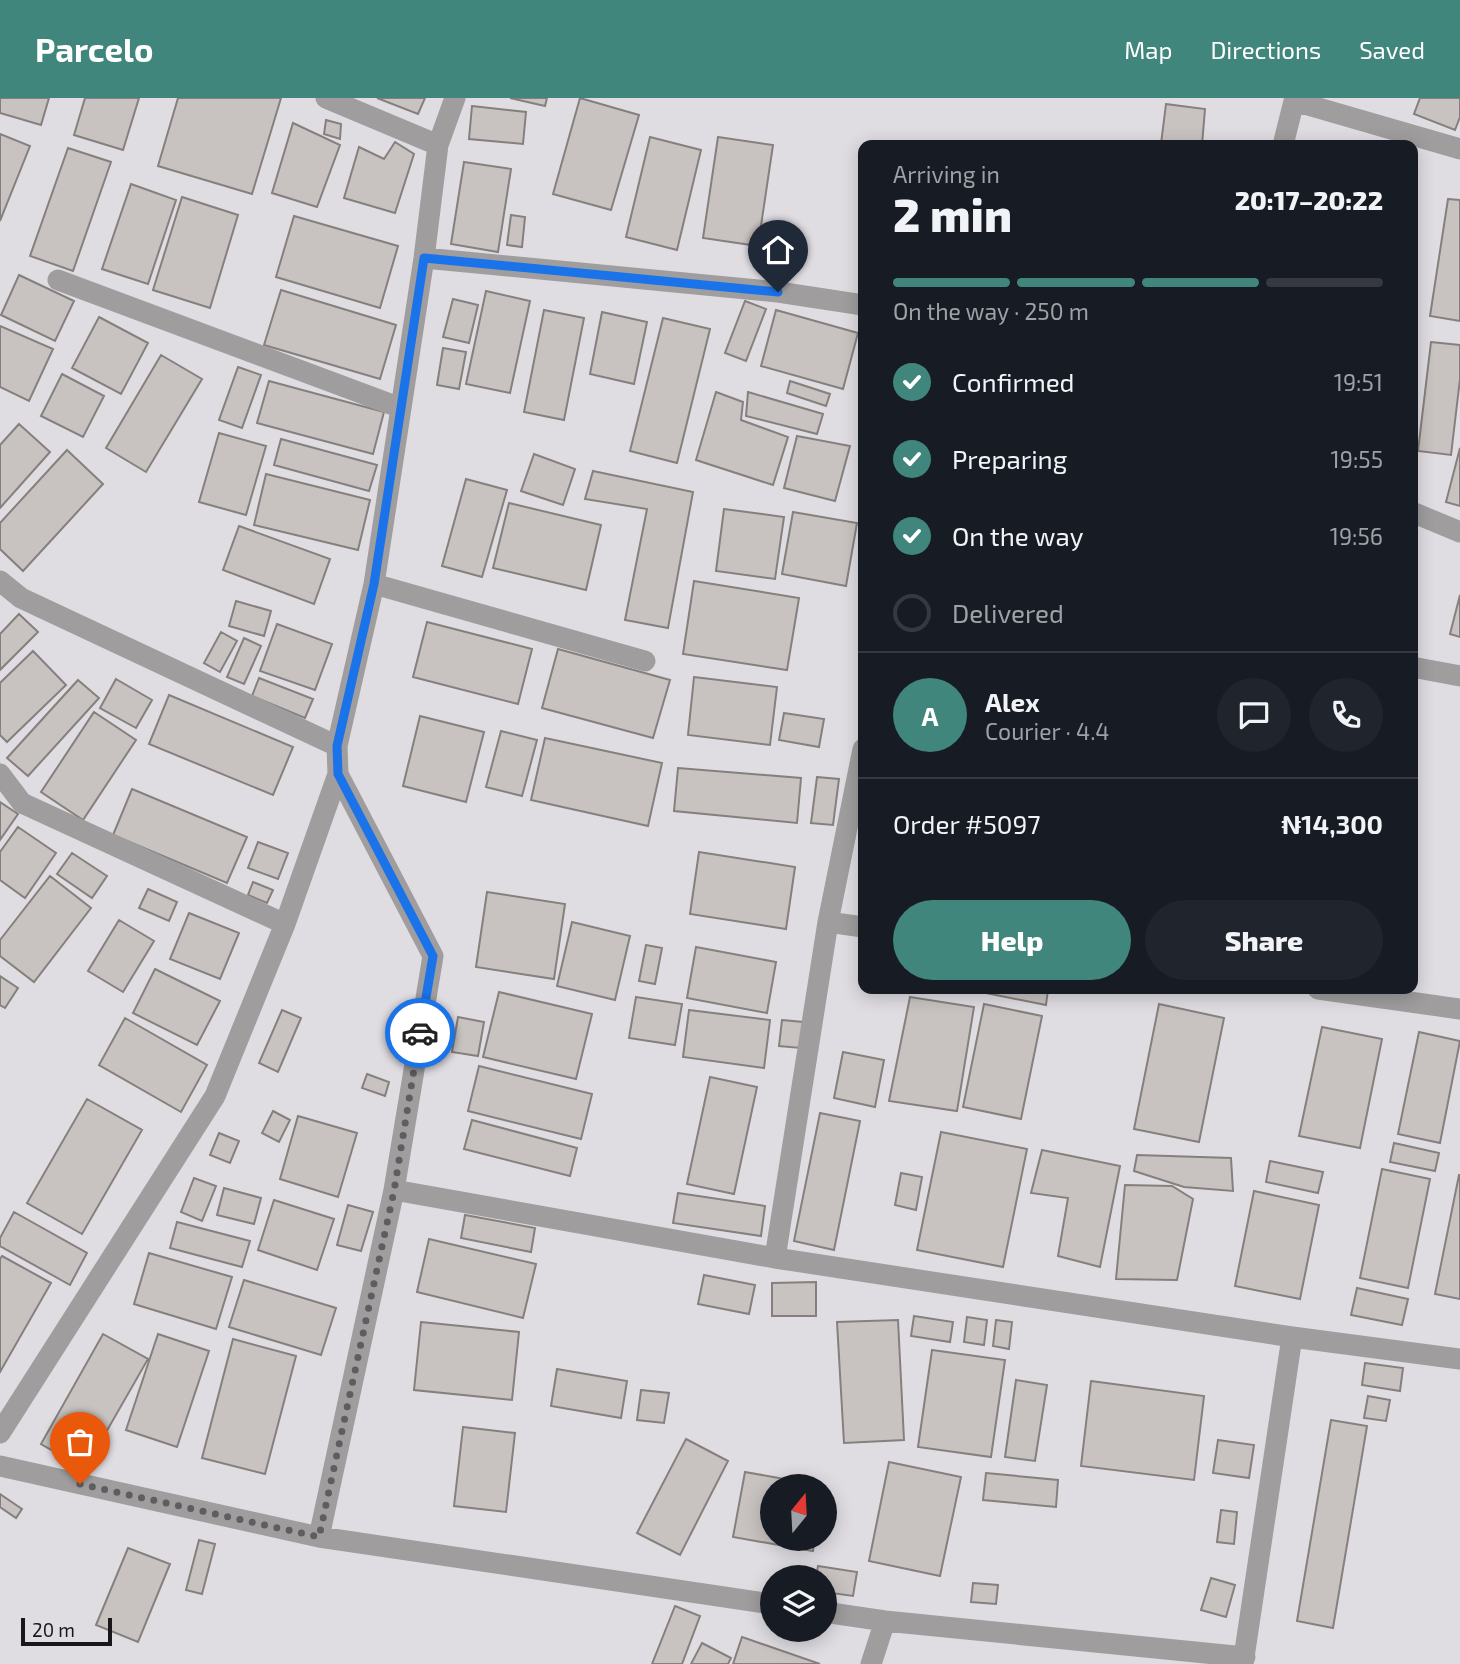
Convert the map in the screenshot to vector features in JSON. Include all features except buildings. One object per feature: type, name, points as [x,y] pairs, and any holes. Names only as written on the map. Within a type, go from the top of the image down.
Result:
[{"type":"street","points":[[326,98],[438,145]]},
{"type":"street","points":[[0,1433],[215,1096],[285,924],[338,774],[337,746],[374,584],[424,258],[438,145],[456,98]]},
{"type":"street","points":[[1284,140],[1294,101],[1460,149]]},
{"type":"street","points":[[424,258],[778,292],[858,304]]},
{"type":"street","points":[[58,280],[401,408]]},
{"type":"street","points":[[1418,514],[1460,532]]},
{"type":"street","points":[[0,581],[21,598],[337,746]]},
{"type":"street","points":[[374,584],[645,661]]},
{"type":"street","points":[[1418,668],[1460,676]]},
{"type":"street","points":[[0,774],[22,803],[285,924]]},
{"type":"street","points":[[319,1537],[394,1191],[433,956],[338,774]]},
{"type":"street","points":[[775,1258],[828,922],[858,775]]},
{"type":"street","points":[[828,922],[858,926]]},
{"type":"street","points":[[1354,994],[1460,1009]]},
{"type":"street","points":[[394,1191],[775,1258],[1292,1338],[1460,1359]]},
{"type":"street","points":[[837,1614],[1244,1660],[1292,1338]]},
{"type":"street","points":[[0,1466],[319,1537],[760,1602]]},
{"type":"street","points":[[871,1664],[885,1620]]},
{"type":"way so far","points":[[80,1484],[319,1537],[394,1191],[420,1033]]},
{"type":"route","points":[[420,1033],[433,956],[338,774],[337,746],[374,584],[424,258],[778,292]]}]
